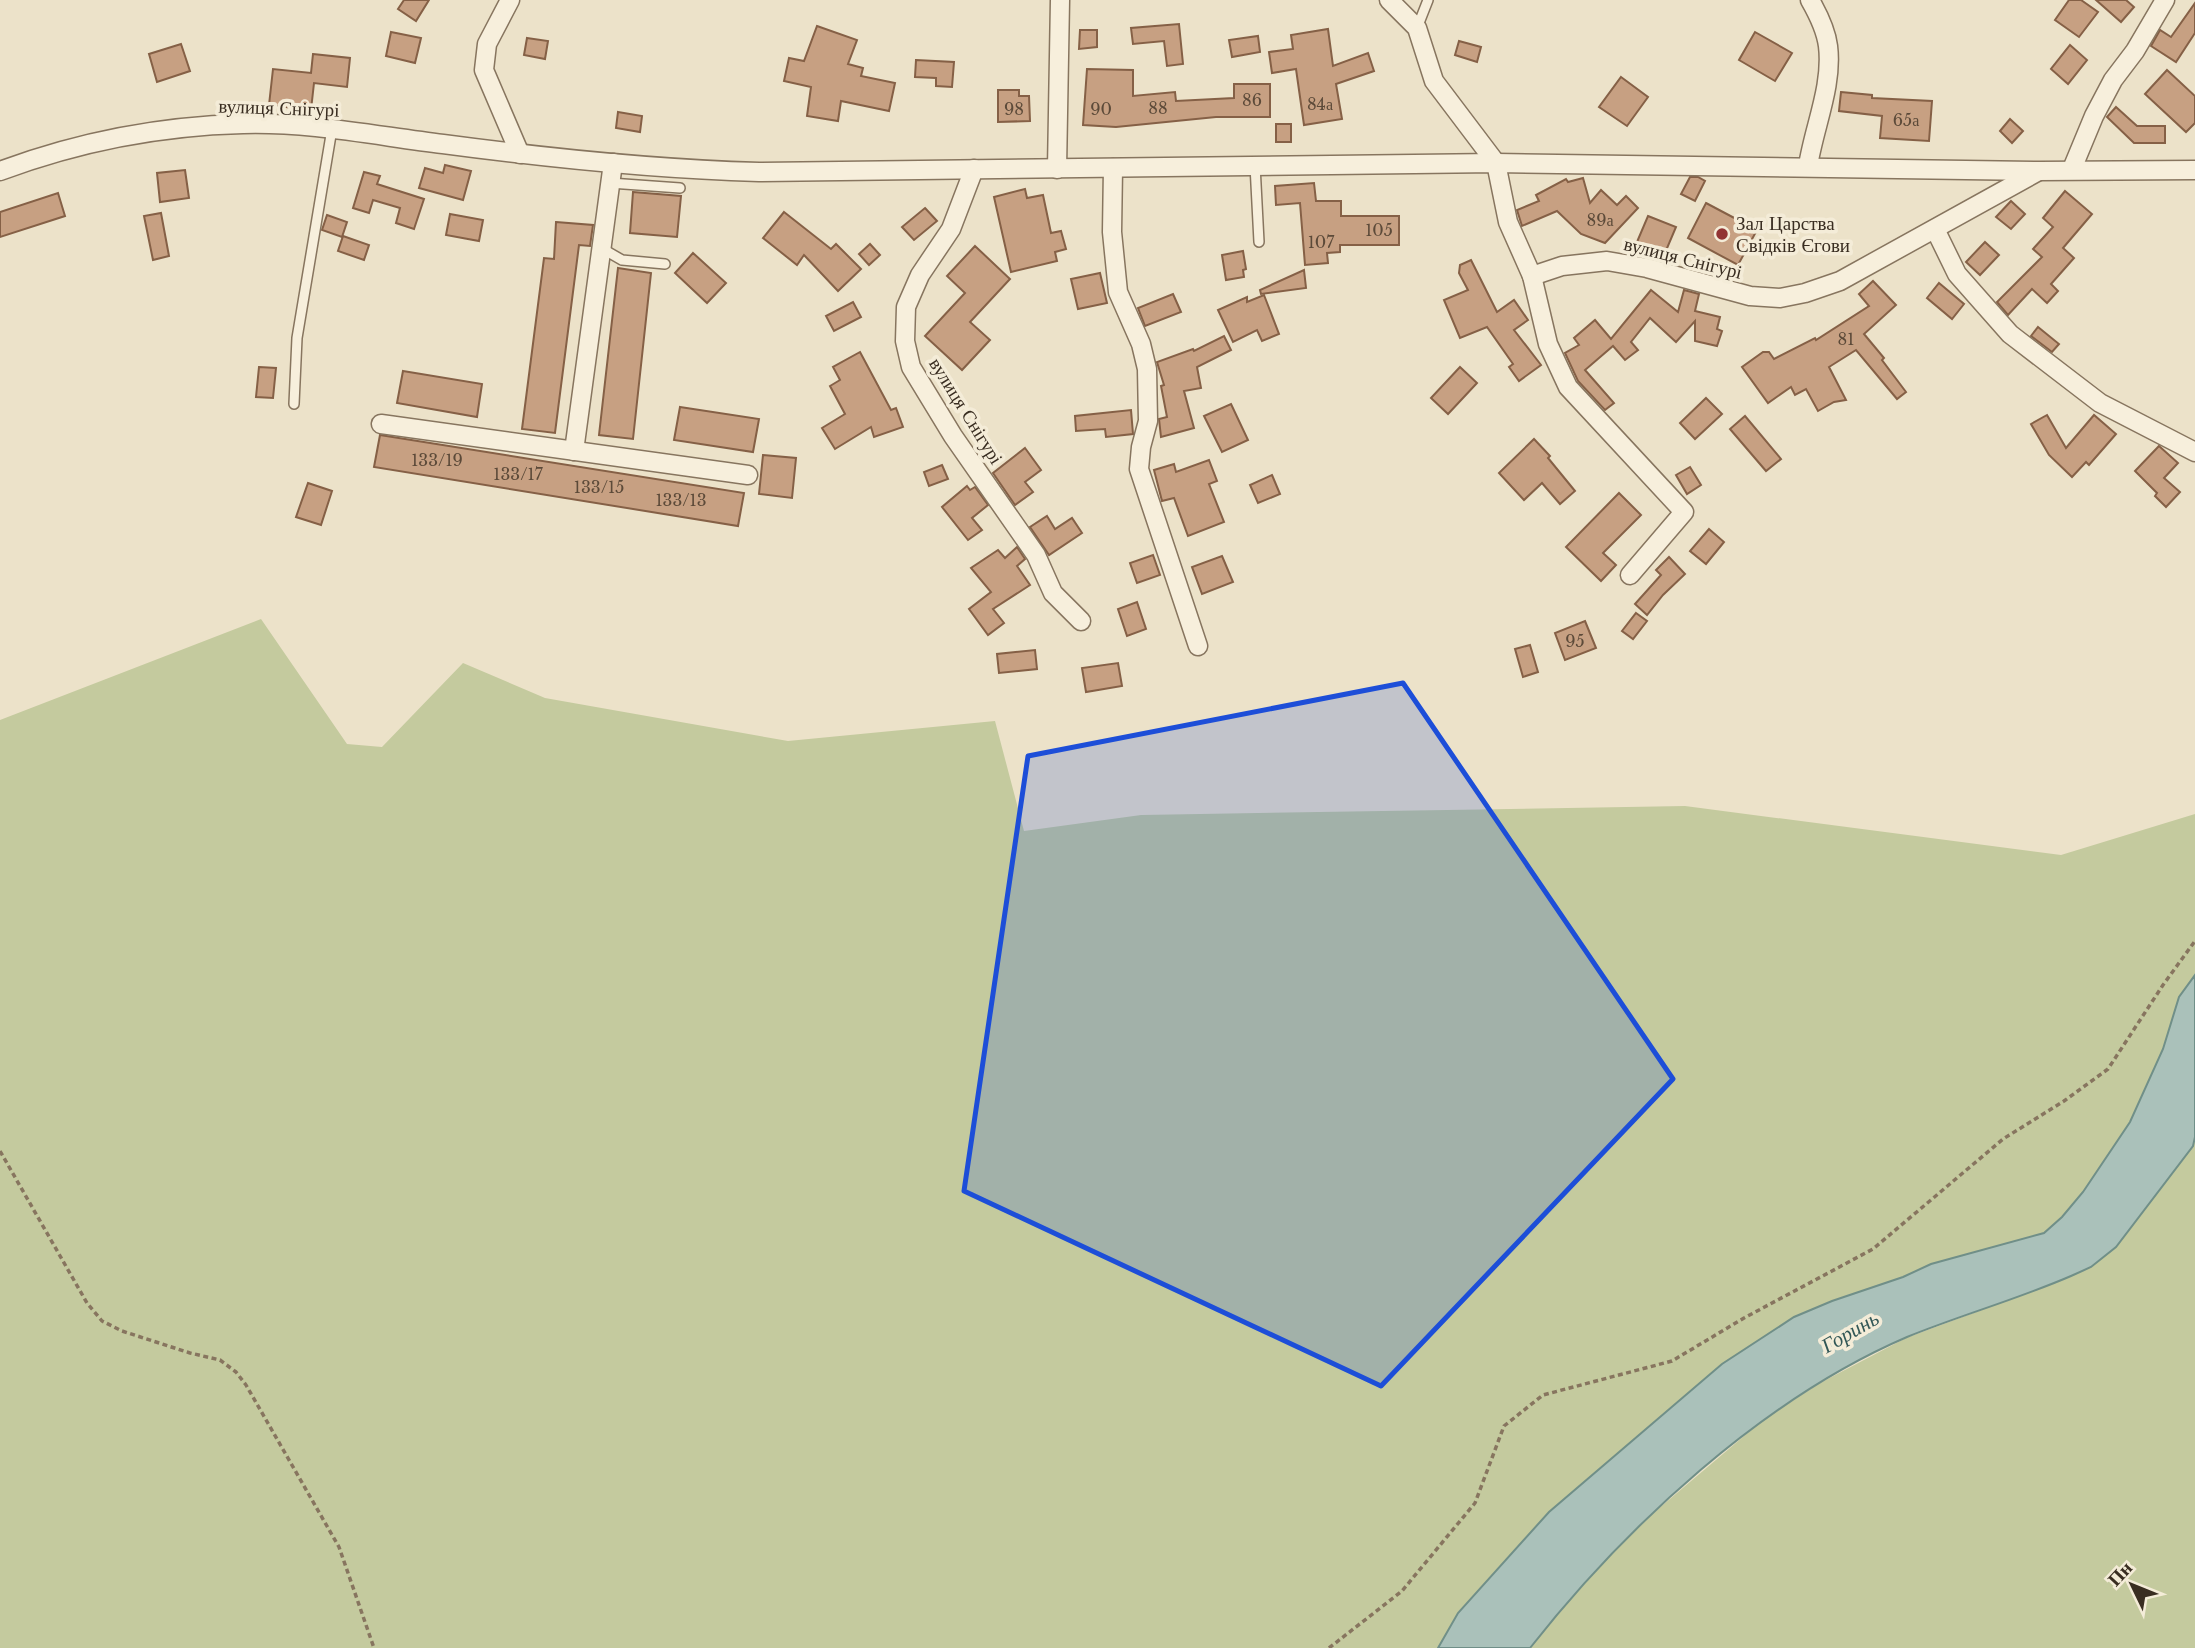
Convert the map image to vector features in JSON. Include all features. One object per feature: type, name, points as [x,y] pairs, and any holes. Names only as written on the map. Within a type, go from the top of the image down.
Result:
[{"type":"street","points":[[510,0],[487,44],[484,70],[520,154]]},
{"type":"street","points":[[1057,169],[1060,0]]},
{"type":"street","points":[[1389,0],[1418,28],[1434,81],[1496,163],[1508,222],[1532,276],[1548,344],[1569,387],[1684,512],[1630,575]]},
{"type":"street","points":[[1808,166],[1812,138],[1828,80],[1828,47],[1824,28],[1810,0]]},
{"type":"street","points":[[2072,169],[2100,104],[2165,0]]},
{"type":"street","name":"вулиця Снігурі","points":[[0,171],[84,144],[186,127],[245,123],[332,129],[520,154],[613,163],[759,172],[1496,163],[2040,171],[2195,170]]},
{"type":"street","points":[[573,451],[613,163]]},
{"type":"street","points":[[1113,168],[1112,232],[1118,292],[1141,344],[1148,383],[1149,421],[1141,447],[1139,469],[1198,646]]},
{"type":"street","name":"вулиця Снігурі","points":[[974,169],[951,229],[920,275],[906,307],[905,341],[911,367],[953,436],[1036,555],[1053,593],[1081,621]]},
{"type":"street","name":"вулиця Снігурі","points":[[1532,276],[1562,266],[1607,261],[1647,268],[1751,296],[1780,298],[1805,293],[1840,281],[2040,171]]},
{"type":"street","points":[[1935,229],[1957,274],[2010,334],[2100,403],[2195,452]]},
{"type":"street","points":[[381,424],[748,475]]},
{"type":"lane","points":[[1418,28],[1428,0]]},
{"type":"lane","points":[[294,404],[297,338],[332,129]]},
{"type":"lane","points":[[1255,165],[1259,242]]},
{"type":"lane","points":[[610,183],[680,188]]},
{"type":"lane","points":[[601,248],[622,260],[665,264]]},
{"type":"path","points":[[1329,1648],[1402,1591],[1475,1503],[1504,1426],[1543,1395],[1672,1361],[1744,1318],[1873,1249],[2003,1139],[2064,1101],[2108,1069],[2195,941]]},
{"type":"path","points":[[0,1151],[87,1303],[102,1321],[145,1339],[220,1360],[236,1372],[246,1385],[339,1547],[373,1648]]},
{"type":"highlighted area","points":[[1403,683],[1673,1079],[1381,1386],[964,1191],[1028,756]]},
{"type":"green space","points":[[261,619],[347,744],[382,747],[463,663],[545,698],[788,741],[995,721],[1024,831],[1141,815],[1685,806],[2061,855],[2195,814],[2195,975],[2179,997],[2163,1049],[2130,1122],[2083,1192],[2062,1217],[2044,1233],[1931,1264],[1794,1317],[1722,1364],[1549,1512],[1458,1612],[1438,1648],[0,1648],[0,720]]},
{"type":"green space","points":[[2195,1137],[2195,1648],[1530,1648],[1631,1532],[1763,1420],[1820,1383],[1906,1338],[2091,1267],[2116,1247],[2183,1160],[2193,1146]]},
{"type":"water","name":"Горинь","points":[[2195,975],[2193,1146],[2116,1247],[2091,1267],[1907,1337],[1853,1363],[1801,1395],[1750,1430],[1654,1512],[1609,1557],[1530,1648],[1438,1648],[1458,1613],[1549,1512],[1722,1364],[1794,1317],[1931,1264],[2044,1233],[2062,1217],[2083,1192],[2130,1122],[2163,1049],[2179,997]]},
{"type":"building","points":[[404,0],[429,0],[416,21],[398,9]]},
{"type":"building","points":[[2069,0],[2081,0],[2098,12],[2079,37],[2055,20]]},
{"type":"building","points":[[2096,0],[2126,0],[2134,7],[2121,22]]},
{"type":"building","points":[[2195,3],[2195,33],[2176,62],[2151,46],[2160,30],[2171,37]]},
{"type":"building","points":[[1179,24],[1183,64],[1167,66],[1164,41],[1133,44],[1131,28]]},
{"type":"building","points":[[817,26],[857,40],[848,64],[863,68],[861,76],[895,83],[889,111],[841,101],[838,121],[807,116],[811,87],[784,81],[789,58],[804,61]]},
{"type":"building","points":[[1328,29],[1333,66],[1368,53],[1374,71],[1336,84],[1342,119],[1304,125],[1296,69],[1272,73],[1269,52],[1293,49],[1291,35]]},
{"type":"building","points":[[1080,30],[1097,30],[1097,47],[1079,49]]},
{"type":"building","points":[[391,32],[421,38],[415,63],[386,56]]},
{"type":"building","points":[[1755,32],[1792,53],[1775,81],[1739,60]]},
{"type":"building","points":[[1258,36],[1260,52],[1232,57],[1229,40]]},
{"type":"building","points":[[527,38],[548,41],[545,59],[524,55]]},
{"type":"building","points":[[1459,41],[1481,47],[1477,62],[1455,55]]},
{"type":"building","points":[[181,44],[190,71],[157,82],[149,54]]},
{"type":"building","points":[[2070,45],[2087,60],[2068,84],[2051,69]]},
{"type":"building","points":[[313,54],[350,58],[347,87],[314,83],[311,110],[269,105],[273,69],[311,73]]},
{"type":"building","points":[[916,60],[954,62],[952,87],[936,86],[936,78],[915,77]]},
{"type":"building","points":[[1087,69],[1133,70],[1133,96],[1175,92],[1176,101],[1234,98],[1234,84],[1270,84],[1270,117],[1216,117],[1116,127],[1083,125]]},
{"type":"building","points":[[2167,70],[2195,96],[2195,123],[2186,132],[2145,94]]},
{"type":"building","points":[[1621,77],[1648,97],[1627,126],[1599,107]]},
{"type":"building","points":[[998,90],[1019,90],[1019,96],[1029,96],[1030,121],[998,122]]},
{"type":"building","points":[[1841,92],[1872,95],[1872,98],[1932,101],[1929,141],[1880,138],[1882,116],[1839,111]]},
{"type":"building","points":[[2116,107],[2137,126],[2165,126],[2165,143],[2134,143],[2107,117]]},
{"type":"building","points":[[618,112],[642,116],[640,132],[616,128]]},
{"type":"building","points":[[2010,119],[2023,131],[2012,143],[2000,131]]},
{"type":"building","points":[[1276,124],[1291,124],[1291,142],[1276,142]]},
{"type":"building","points":[[445,165],[471,171],[463,200],[419,188],[425,168],[443,173]]},
{"type":"building","points":[[185,170],[189,198],[160,202],[157,173]]},
{"type":"building","points":[[364,172],[380,176],[377,184],[424,199],[414,229],[396,223],[400,208],[373,200],[369,213],[353,208]]},
{"type":"building","points":[[1690,177],[1705,181],[1695,201],[1681,194]]},
{"type":"building","points":[[1583,178],[1590,203],[1601,190],[1617,205],[1626,196],[1638,208],[1605,243],[1581,234],[1557,211],[1522,226],[1517,210],[1539,201],[1536,195],[1566,179],[1568,182]]},
{"type":"building","points":[[1314,183],[1316,201],[1341,201],[1341,216],[1399,216],[1399,245],[1340,245],[1340,252],[1327,253],[1328,263],[1305,265],[1300,203],[1276,205],[1275,186]]},
{"type":"building","points":[[1025,189],[1027,198],[1043,195],[1051,233],[1061,231],[1066,249],[1055,252],[1057,261],[1011,272],[994,197]]},
{"type":"building","points":[[2065,191],[2092,214],[2063,248],[2074,258],[2051,284],[2058,291],[2047,303],[2032,289],[2008,315],[1997,302],[2042,257],[2033,249],[2053,227],[2043,218]]},
{"type":"building","points":[[633,192],[681,196],[677,237],[630,233]]},
{"type":"building","points":[[58,193],[65,216],[0,237],[0,212]]},
{"type":"building","points":[[2011,201],[2025,214],[2011,229],[1996,217]]},
{"type":"building","name":"Зал Царства Свідків Єгови","points":[[1706,203],[1757,230],[1738,265],[1688,238]]},
{"type":"building","points":[[925,208],[937,221],[914,240],[902,227]]},
{"type":"building","points":[[784,212],[831,249],[836,244],[861,269],[838,291],[804,255],[797,265],[763,238]]},
{"type":"building","points":[[161,213],[169,256],[153,260],[144,216]]},
{"type":"building","points":[[450,214],[483,220],[479,241],[446,235]]},
{"type":"building","points":[[327,215],[347,222],[342,237],[322,230]]},
{"type":"building","points":[[1648,216],[1676,227],[1662,260],[1634,254]]},
{"type":"building","points":[[556,222],[593,225],[590,246],[579,245],[555,433],[522,429],[544,258],[554,259]]},
{"type":"building","points":[[343,236],[369,245],[364,260],[338,251]]},
{"type":"building","points":[[1985,242],[1999,255],[1980,275],[1966,262]]},
{"type":"building","points":[[870,244],[880,255],[869,265],[859,254]]},
{"type":"building","points":[[975,246],[1010,279],[970,322],[990,340],[962,370],[925,336],[965,293],[947,276]]},
{"type":"building","points":[[1243,251],[1246,269],[1243,270],[1244,277],[1226,280],[1222,255]]},
{"type":"building","points":[[693,253],[726,283],[707,303],[675,273]]},
{"type":"building","points":[[1471,260],[1497,312],[1514,300],[1528,320],[1514,330],[1541,365],[1519,381],[1509,367],[1513,364],[1487,327],[1460,338],[1444,300],[1468,290],[1459,273],[1460,265]]},
{"type":"building","points":[[618,268],[651,273],[633,439],[599,435]]},
{"type":"building","points":[[1304,270],[1306,288],[1261,294],[1260,290]]},
{"type":"building","points":[[1100,273],[1107,303],[1078,309],[1071,279]]},
{"type":"building","points":[[1873,281],[1896,305],[1864,334],[1884,358],[1882,360],[1906,392],[1897,399],[1856,350],[1829,367],[1846,400],[1834,402],[1818,411],[1806,389],[1795,395],[1791,387],[1768,403],[1742,367],[1763,352],[1769,352],[1774,359],[1815,338],[1816,340],[1869,306],[1859,294]]},
{"type":"building","points":[[1939,283],[1964,304],[1952,319],[1927,298]]},
{"type":"building","points":[[1651,290],[1678,312],[1684,290],[1699,294],[1695,311],[1720,317],[1717,329],[1722,331],[1717,346],[1695,341],[1695,321],[1676,342],[1650,318],[1631,342],[1638,350],[1625,360],[1613,346],[1585,370],[1614,403],[1605,410],[1578,381],[1565,353],[1579,345],[1574,338],[1595,320],[1611,339]]},
{"type":"building","points":[[1173,294],[1181,312],[1145,326],[1138,308]]},
{"type":"building","points":[[1264,295],[1279,334],[1262,341],[1257,330],[1233,342],[1218,310],[1247,297],[1247,302]]},
{"type":"building","points":[[853,302],[861,317],[834,331],[826,316]]},
{"type":"building","points":[[2038,327],[2059,344],[2052,352],[2031,336]]},
{"type":"building","points":[[1224,336],[1231,350],[1197,367],[1201,388],[1184,391],[1194,428],[1161,437],[1159,419],[1167,417],[1161,386],[1164,385],[1157,362],[1193,349],[1194,351]]},
{"type":"building","points":[[860,352],[891,410],[896,408],[903,427],[874,437],[871,427],[835,449],[822,428],[845,414],[830,386],[840,380],[833,367]]},
{"type":"building","points":[[259,367],[276,368],[273,398],[256,397]]},
{"type":"building","points":[[1460,367],[1477,383],[1448,414],[1431,398]]},
{"type":"building","points":[[403,371],[482,384],[477,417],[397,403]]},
{"type":"building","points":[[1706,398],[1722,414],[1695,439],[1680,423]]},
{"type":"building","points":[[1231,404],[1248,440],[1222,452],[1204,416]]},
{"type":"building","points":[[680,407],[759,419],[753,452],[674,440]]},
{"type":"building","points":[[1131,410],[1133,434],[1106,437],[1105,429],[1076,431],[1075,416]]},
{"type":"building","points":[[2047,415],[2066,448],[2094,415],[2116,434],[2089,465],[2086,462],[2072,477],[2049,455],[2031,424]]},
{"type":"building","points":[[1745,416],[1781,459],[1766,471],[1730,429]]},
{"type":"building","points":[[380,435],[744,493],[738,526],[374,467]]},
{"type":"building","points":[[1534,439],[1575,491],[1560,504],[1542,483],[1524,500],[1499,473]]},
{"type":"building","points":[[2159,446],[2178,463],[2164,478],[2180,492],[2166,507],[2155,496],[2157,493],[2135,471]]},
{"type":"building","points":[[1025,448],[1041,470],[1025,482],[1033,492],[1015,505],[993,473]]},
{"type":"building","points":[[763,455],[796,458],[792,498],[759,494]]},
{"type":"building","points":[[1209,460],[1217,481],[1209,484],[1224,522],[1188,536],[1174,498],[1162,501],[1154,470],[1174,464],[1176,472]]},
{"type":"building","points":[[942,465],[948,479],[929,486],[924,472]]},
{"type":"building","points":[[1690,467],[1701,485],[1687,494],[1676,475]]},
{"type":"building","points":[[1272,475],[1280,494],[1258,503],[1250,485]]},
{"type":"building","points":[[308,483],[332,491],[321,525],[296,517]]},
{"type":"building","points":[[967,486],[970,490],[975,487],[988,505],[972,518],[982,530],[968,540],[942,507]]},
{"type":"building","points":[[1619,493],[1641,515],[1603,553],[1616,565],[1601,581],[1566,547]]},
{"type":"building","points":[[1047,516],[1055,529],[1072,518],[1082,533],[1049,555],[1030,527]]},
{"type":"building","points":[[1709,529],[1724,542],[1706,564],[1690,551]]},
{"type":"building","points":[[1017,547],[1025,559],[1017,566],[1030,585],[993,609],[1004,623],[988,635],[969,609],[991,592],[971,568],[998,550],[1005,558]]},
{"type":"building","points":[[1153,555],[1160,575],[1137,583],[1130,563]]},
{"type":"building","points":[[1222,556],[1233,582],[1202,594],[1192,567]]},
{"type":"building","points":[[1669,557],[1685,574],[1647,615],[1635,604],[1661,575],[1656,570]]},
{"type":"building","points":[[1137,602],[1146,629],[1127,636],[1118,609]]},
{"type":"building","points":[[1636,613],[1647,621],[1633,639],[1622,631]]},
{"type":"building","points":[[1585,621],[1596,648],[1565,660],[1555,633]]},
{"type":"building","points":[[1530,645],[1538,672],[1523,677],[1515,649]]},
{"type":"building","points":[[1035,650],[1037,669],[999,673],[997,654]]},
{"type":"building","points":[[1118,663],[1122,686],[1086,692],[1082,668]]},
{"type":"place","name":"Зал Царства Свідків Єгови","points":[[1722,234]]}]
